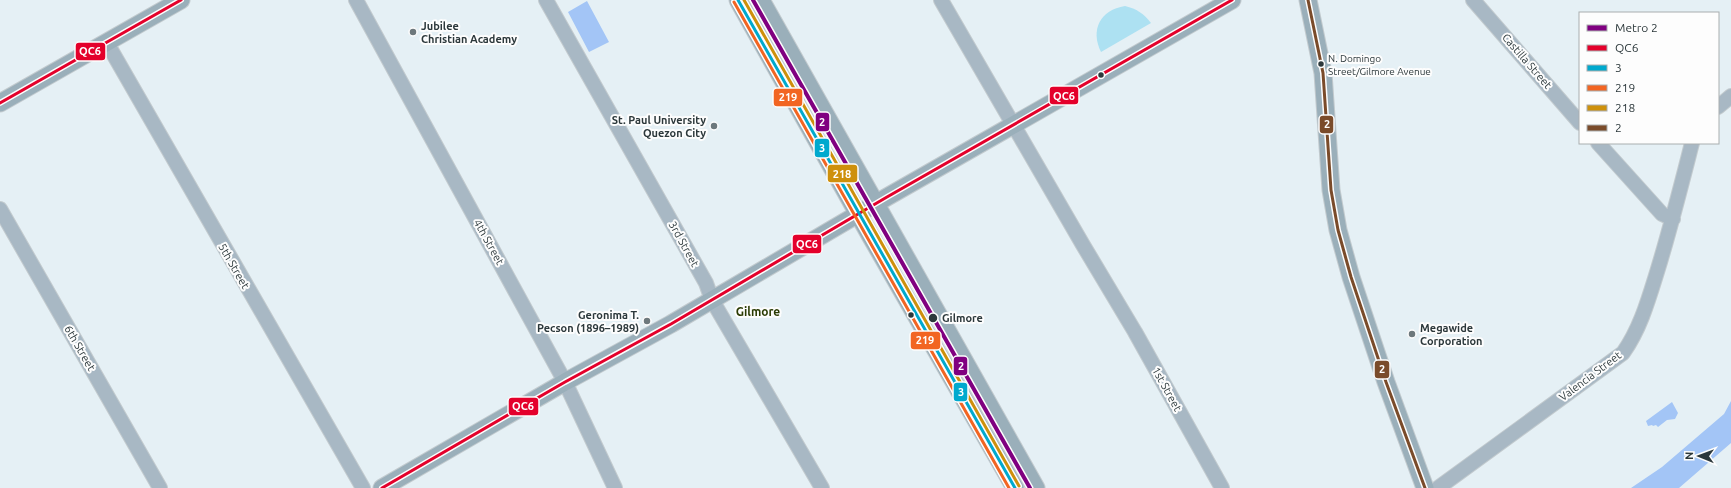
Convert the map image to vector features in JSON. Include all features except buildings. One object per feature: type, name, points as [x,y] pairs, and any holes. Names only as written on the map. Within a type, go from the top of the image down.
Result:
[{"type":"main road","points":[[0,103],[181,0]]},
{"type":"main road","points":[[738,0],[1015,488]]},
{"type":"main road","points":[[761,0],[1036,488]]},
{"type":"main road","points":[[382,488],[565,382],[712,300],[1232,0]]},
{"type":"main road","points":[[1308,0],[1323,73],[1331,190],[1338,230],[1386,382],[1425,488]]},
{"type":"street","name":"4th Street","points":[[356,0],[565,382],[616,488]]},
{"type":"street","name":"3rd Street","points":[[546,0],[706,283],[712,300],[822,488]]},
{"type":"street","name":"1st Street","points":[[941,0],[1135,332],[1222,488]]},
{"type":"street","name":"Castilla Street","points":[[1473,0],[1579,122]]},
{"type":"street","name":"5th Street","points":[[107,43],[363,488]]},
{"type":"street","points":[[1719,106],[1731,96]]},
{"type":"street","points":[[1599,144],[1662,214],[1673,219]]},
{"type":"street","name":"Valencia Street","points":[[1438,488],[1622,353],[1632,340],[1646,307],[1673,219],[1692,144]]},
{"type":"street","name":"6th Street","points":[[0,209],[160,488]]},
{"type":"shaded area","points":[[587,1],[609,42],[589,52],[568,12]]},
{"type":"shaded area","points":[[1125,6],[1140,12],[1151,23],[1101,52],[1097,36],[1097,29],[1100,22],[1109,12],[1116,8]]},
{"type":"shaded area","points":[[1731,401],[1731,443],[1679,488],[1631,488],[1662,467],[1724,414]]},
{"type":"shaded area","points":[[1672,402],[1678,413],[1675,419],[1667,420],[1658,427],[1656,425],[1648,426],[1646,421]]},
{"type":"metro line","name":"2","points":[[753,0],[1030,488]]},
{"type":"transit line","name":"QC6","points":[[0,103],[181,0]]},
{"type":"transit line","name":"3","points":[[738,0],[1015,488]]},
{"type":"transit line","name":"218","points":[[744,0],[1019,486]]},
{"type":"transit line","name":"QC6","points":[[382,488],[565,382],[671,324],[887,197],[1232,0]]},
{"type":"transit line","name":"2","points":[[1308,0],[1323,73],[1331,190],[1338,230],[1351,277],[1386,382],[1425,488]]},
{"type":"transit line","name":"219","points":[[734,2],[1009,488]]},
{"type":"place","name":"Jubilee Christian Academy","points":[[413,32]]},
{"type":"place","name":"N. Domingo Street/Gilmore Avenue","points":[[1321,64]]},
{"type":"place","name":"St. Paul University Quezon City","points":[[714,126]]},
{"type":"place","name":"Gilmore","points":[[933,318]]},
{"type":"place","name":"Geronima T. Pecson (1896–1989)","points":[[647,321]]},
{"type":"place","name":"Megawide Corporation","points":[[1412,334]]},
{"type":"district","name":"Gilmore","points":[[758,312]]}]
